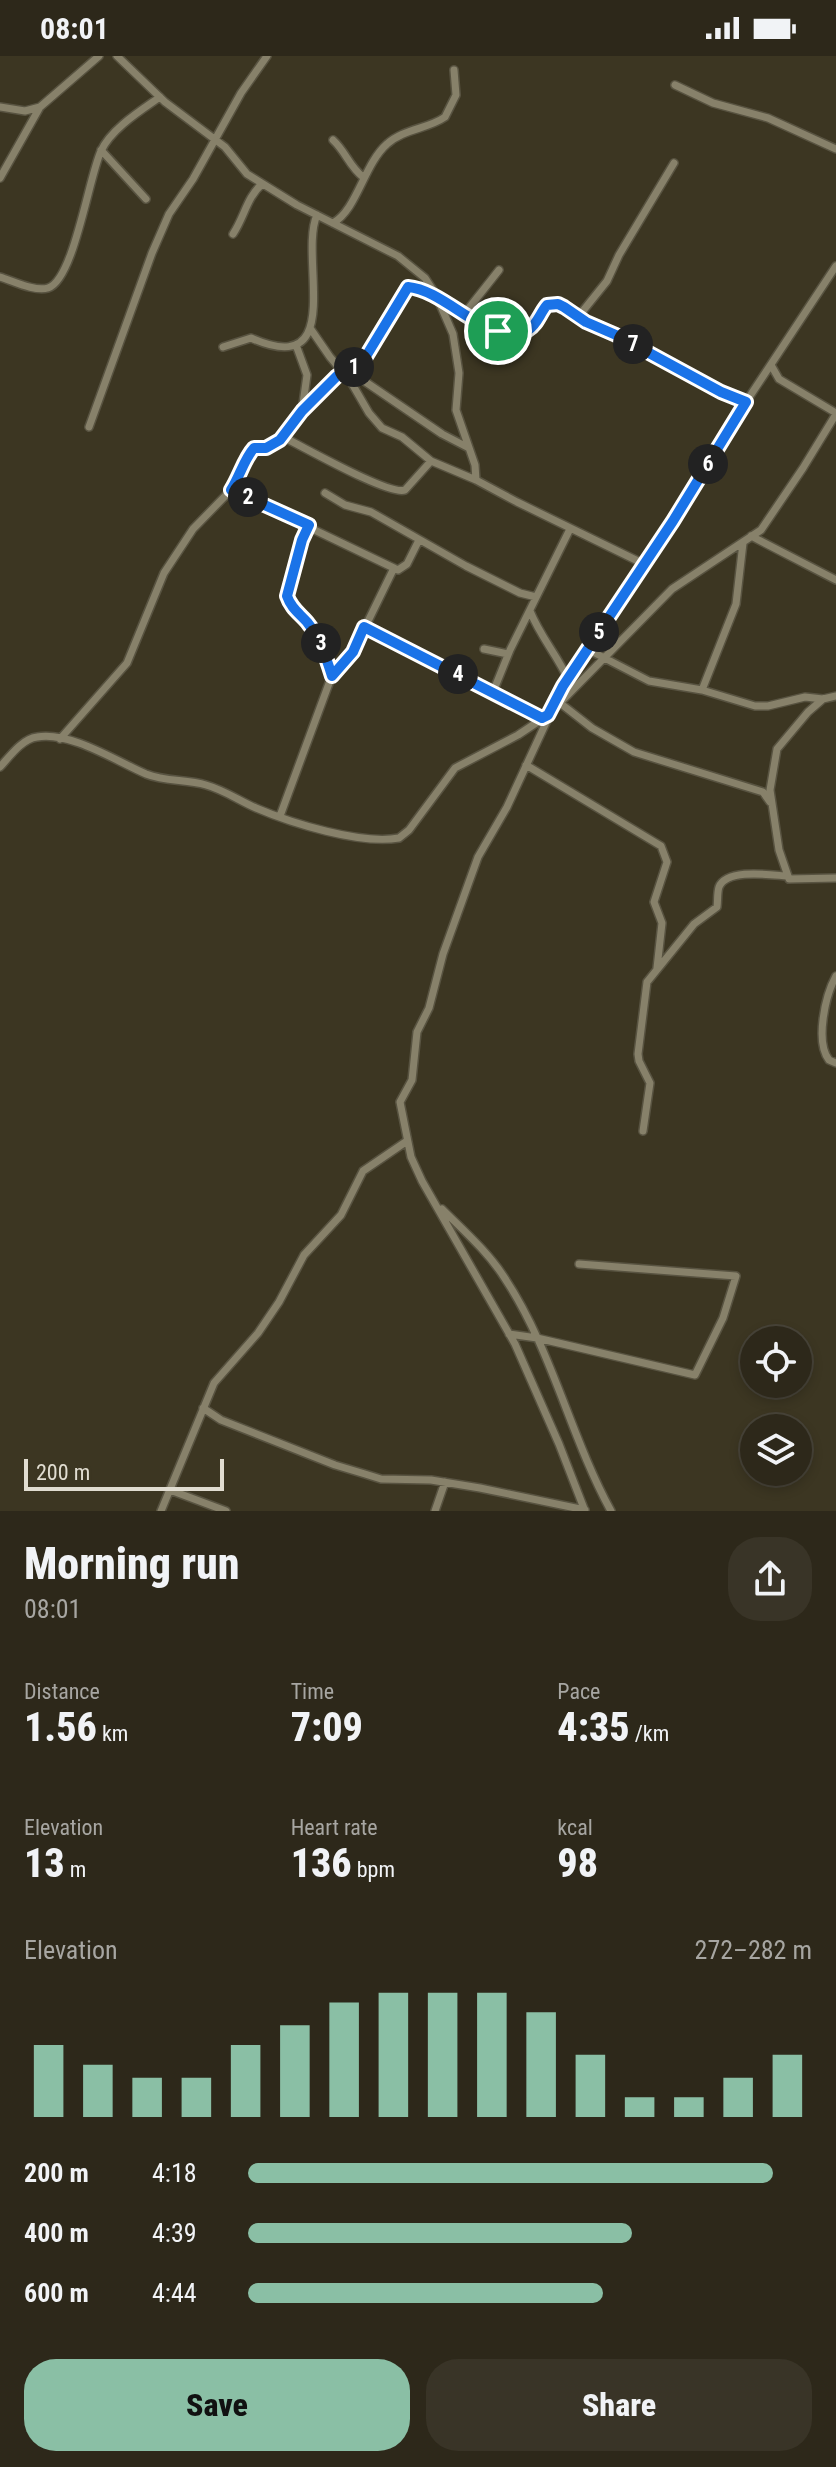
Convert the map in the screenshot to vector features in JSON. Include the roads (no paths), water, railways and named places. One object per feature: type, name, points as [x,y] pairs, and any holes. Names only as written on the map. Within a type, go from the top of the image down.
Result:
[{"type":"street","points":[[0,178],[40,107],[99,56]]},
{"type":"street","points":[[117,56],[160,97],[232,154],[247,174],[317,215],[398,256],[425,278],[453,334],[459,373],[456,410],[475,465],[476,480]]},
{"type":"street","points":[[89,427],[169,214],[267,56]]},
{"type":"street","points":[[333,223],[343,216],[363,177],[388,142],[445,117],[456,95],[454,70]]},
{"type":"street","points":[[675,85],[726,107],[768,118],[836,149]]},
{"type":"street","points":[[0,277],[39,289],[47,289],[59,280],[79,229],[101,150],[124,125],[160,97]]},
{"type":"street","points":[[0,107],[25,111],[40,107]]},
{"type":"street","points":[[333,140],[343,150],[349,166],[363,177]]},
{"type":"street","points":[[101,150],[146,199]]},
{"type":"street","points":[[578,317],[607,281],[619,255],[674,163]]},
{"type":"street","points":[[233,234],[255,190],[262,184]]},
{"type":"street","points":[[223,347],[251,338],[273,347],[289,348],[296,345],[310,328],[315,285],[312,231],[317,215]]},
{"type":"street","points":[[203,1408],[221,1420],[335,1465],[381,1479],[445,1482],[570,1510],[585,1510],[509,1334],[411,1157],[400,1105],[412,1080],[417,1032],[429,1008],[443,954],[478,857],[507,807],[545,716],[836,266]]},
{"type":"street","points":[[465,313],[499,270]]},
{"type":"street","points":[[60,739],[127,663],[164,573],[193,529],[231,490],[245,467],[247,456],[254,448],[266,448],[283,437],[302,411],[365,358],[405,290],[412,287],[436,295],[487,328],[517,333],[534,325],[547,305],[558,304],[721,392],[746,402]]},
{"type":"street","points":[[310,328],[330,357],[346,371],[467,447]]},
{"type":"street","points":[[296,345],[307,375],[302,411]]},
{"type":"street","points":[[0,767],[16,749],[34,737],[60,739],[74,742],[159,779],[208,785],[280,816],[334,834],[384,840],[399,838],[409,830],[455,768],[518,735],[545,716],[672,589],[766,524],[836,414],[779,379],[771,365]]},
{"type":"street","points":[[346,371],[381,427],[402,437],[431,461],[476,480],[644,564]]},
{"type":"street","points":[[283,437],[399,492],[405,490],[431,461]]},
{"type":"street","points":[[231,490],[394,568],[403,569],[419,540]]},
{"type":"street","points":[[325,493],[345,505],[371,512],[520,593],[536,597]]},
{"type":"street","points":[[309,525],[287,596],[296,613],[322,645],[332,676]]},
{"type":"street","points":[[493,692],[508,654],[570,529]]},
{"type":"street","points":[[751,536],[836,580]]},
{"type":"street","points":[[702,690],[736,604],[743,542]]},
{"type":"street","points":[[280,816],[332,676],[353,652],[394,568]]},
{"type":"street","points":[[530,611],[542,639],[560,662],[568,679]]},
{"type":"street","points":[[364,627],[545,716]]},
{"type":"street","points":[[484,649],[508,654]]},
{"type":"street","points":[[587,649],[649,681],[702,690],[763,707],[805,697],[823,699],[836,696]]},
{"type":"street","points":[[787,876],[779,850],[770,785],[778,746],[823,699]]},
{"type":"street","points":[[560,703],[592,728],[634,752],[763,792],[772,803]]},
{"type":"street","points":[[526,765],[661,846],[667,862],[654,902],[662,923],[657,970]]},
{"type":"street","points":[[643,1131],[650,1083],[639,1061],[638,1044],[647,982],[694,924],[717,907],[719,888],[725,880],[759,873],[787,876],[794,880],[836,878]]},
{"type":"street","points":[[836,976],[829,994],[823,1029],[826,1057],[836,1063]]},
{"type":"street","points":[[161,1511],[214,1383],[258,1333],[304,1255],[341,1215],[363,1171],[407,1141]]},
{"type":"street","points":[[434,1202],[503,1275],[537,1338],[588,1464],[611,1511]]},
{"type":"street","points":[[509,1334],[537,1338],[693,1377],[700,1370],[736,1280],[734,1275],[579,1264]]},
{"type":"street","points":[[435,1511],[445,1482]]},
{"type":"street","points":[[170,1490],[226,1511]]}]
